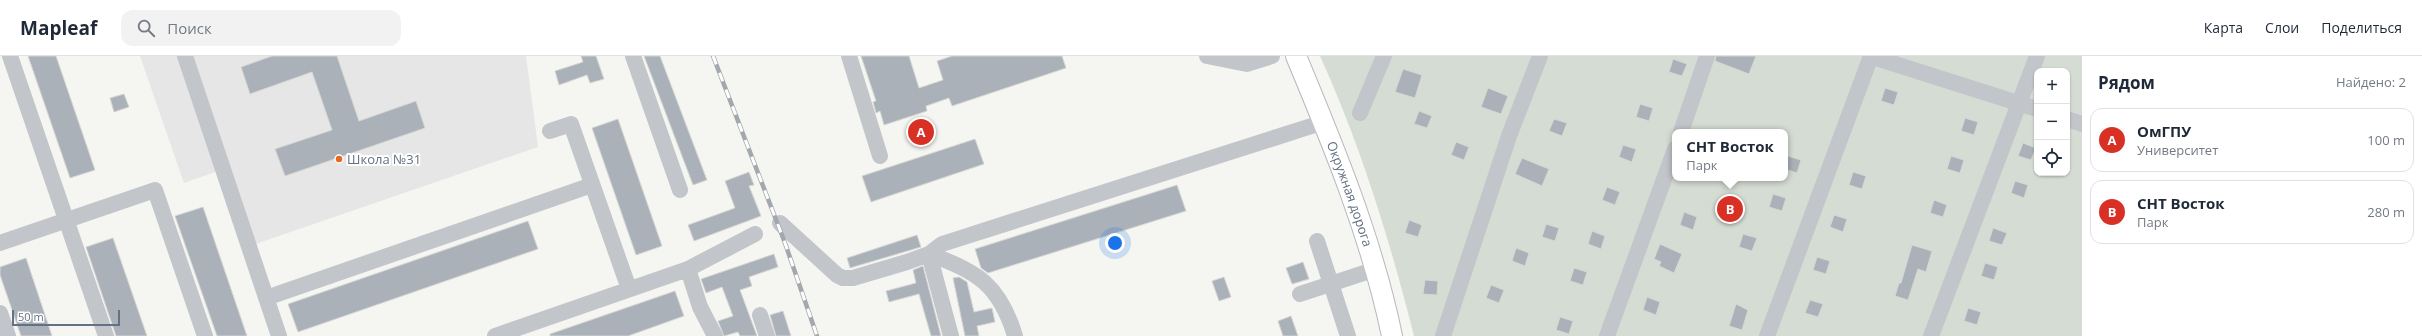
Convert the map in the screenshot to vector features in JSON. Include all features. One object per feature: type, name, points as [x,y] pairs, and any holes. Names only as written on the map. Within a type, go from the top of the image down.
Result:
[{"type":"main road","name":"Окружная дорога","points":[[1296,56],[1324,122],[1363,228],[1376,270],[1392,336]]},
{"type":"lane","points":[[10,56],[106,336]]},
{"type":"lane","points":[[185,56],[279,336]]},
{"type":"lane","points":[[634,56],[680,190]]},
{"type":"lane","points":[[849,56],[880,156]]},
{"type":"lane","points":[[1207,56],[1247,64],[1272,56]]},
{"type":"lane","points":[[1360,113],[1384,56]]},
{"type":"lane","points":[[1443,336],[1509,136],[1540,56]]},
{"type":"lane","points":[[1682,129],[1707,56]]},
{"type":"lane","points":[[1767,336],[1871,56],[2034,108]]},
{"type":"lane","points":[[1931,336],[2037,56]]},
{"type":"lane","points":[[2070,120],[2082,124]]},
{"type":"lane","points":[[780,223],[837,276],[843,278],[853,278],[929,254],[942,244],[1324,122]]},
{"type":"lane","points":[[550,131],[571,124],[629,289]]},
{"type":"lane","points":[[1607,336],[1672,157]]},
{"type":"lane","points":[[266,298],[592,185]]},
{"type":"lane","points":[[0,243],[155,190],[206,336]]},
{"type":"lane","points":[[495,336],[688,268],[755,234]]},
{"type":"lane","points":[[1317,241],[1348,336]]},
{"type":"lane","points":[[929,254],[951,336]]},
{"type":"lane","points":[[929,254],[968,269],[986,283],[1000,298],[1015,336]]},
{"type":"lane","points":[[688,268],[700,307],[715,336]]},
{"type":"lane","points":[[1300,294],[1376,270]]},
{"type":"lane","points":[[0,313],[8,336]]},
{"type":"lane","points":[[760,315],[766,336]]},
{"type":"shaded area","name":"Школа №31","points":[[140,56],[526,56],[538,147],[244,248],[218,171],[184,183]]},
{"type":"shaded area","points":[[1320,56],[2082,56],[2082,336],[1414,336],[1385,229],[1349,124]]},
{"type":"building","points":[[28,56],[56,56],[95,170],[70,178]]},
{"type":"building","points":[[272,56],[337,56],[359,121],[416,101],[425,128],[285,176],[275,149],[332,130],[312,72],[250,94],[241,67]]},
{"type":"building","points":[[581,56],[596,56],[604,79],[590,83],[587,75],[559,85],[555,71],[583,62]]},
{"type":"building","points":[[644,56],[660,56],[707,180],[693,185]]},
{"type":"building","points":[[861,56],[909,56],[919,88],[943,80],[937,61],[952,56],[1062,56],[1066,68],[952,106],[949,98],[926,106],[927,111],[884,125],[880,111],[876,113],[873,102],[876,101]]},
{"type":"building","points":[[1716,56],[1756,56],[1749,74],[1715,61]]},
{"type":"building","points":[[1673,59],[1687,64],[1682,76],[1669,72]]},
{"type":"building","points":[[1403,69],[1422,75],[1415,98],[1395,92]]},
{"type":"building","points":[[1488,88],[1508,96],[1501,114],[1481,107]]},
{"type":"building","points":[[1885,88],[1898,92],[1894,105],[1881,101]]},
{"type":"building","points":[[124,94],[129,107],[114,112],[110,98]]},
{"type":"building","points":[[1640,104],[1653,108],[1649,121],[1636,117]]},
{"type":"building","points":[[1419,111],[1432,116],[1427,128],[1414,124]]},
{"type":"building","points":[[1965,118],[1978,122],[1974,135],[1961,131]]},
{"type":"building","points":[[618,119],[662,246],[636,255],[592,128]]},
{"type":"building","points":[[1554,119],[1567,123],[1562,136],[1549,131]]},
{"type":"building","points":[[975,139],[984,164],[871,202],[862,176]]},
{"type":"building","points":[[1456,142],[1469,147],[1464,160],[1451,155]]},
{"type":"building","points":[[2023,143],[2034,147],[2034,153],[2031,160],[2018,156]]},
{"type":"building","points":[[1623,145],[1636,149],[1632,162],[1619,157]]},
{"type":"building","points":[[1788,156],[1801,160],[1797,173],[1788,170]]},
{"type":"building","points":[[1951,156],[1964,160],[1960,173],[1947,169]]},
{"type":"building","points":[[1522,158],[1549,169],[1542,186],[1515,174]]},
{"type":"building","points":[[749,172],[754,185],[749,186],[761,216],[694,241],[688,225],[735,208],[725,181]]},
{"type":"building","points":[[1853,172],[1866,176],[1862,189],[1849,185]]},
{"type":"building","points":[[2015,181],[2028,185],[2024,198],[2011,193]]},
{"type":"building","points":[[1177,185],[1186,211],[988,273],[981,268],[975,249]]},
{"type":"building","points":[[1607,187],[1620,192],[1615,205],[1602,200]]},
{"type":"building","points":[[1773,194],[1786,198],[1782,211],[1769,207]]},
{"type":"building","points":[[1934,200],[1947,205],[1943,217],[1930,213]]},
{"type":"building","points":[[203,207],[247,336],[217,336],[175,216]]},
{"type":"building","points":[[1684,212],[1697,217],[1693,230],[1680,225]]},
{"type":"building","points":[[1834,215],[1847,219],[1843,232],[1830,227]]},
{"type":"building","points":[[1409,220],[1422,225],[1418,237],[1405,233]]},
{"type":"building","points":[[528,221],[538,249],[298,332],[288,304]]},
{"type":"building","points":[[1546,224],[1559,228],[1555,241],[1542,237]]},
{"type":"building","points":[[1993,228],[2007,233],[2002,245],[1989,241]]},
{"type":"building","points":[[1592,231],[1605,236],[1601,249],[1588,244]]},
{"type":"building","points":[[1743,234],[1757,238],[1752,251],[1739,247]]},
{"type":"building","points":[[917,235],[921,247],[850,268],[847,258]]},
{"type":"building","points":[[113,238],[147,336],[116,336],[86,247]]},
{"type":"building","points":[[1660,244],[1682,254],[1674,273],[1659,266],[1661,262],[1654,259]]},
{"type":"building","points":[[1912,245],[1932,251],[1926,272],[1918,269],[1908,300],[1895,296],[1899,283],[1901,283]]},
{"type":"building","points":[[1516,248],[1529,253],[1525,266],[1512,261]]},
{"type":"building","points":[[774,254],[778,267],[749,277],[752,286],[740,290],[757,336],[740,336],[738,332],[724,336],[718,321],[733,316],[722,287],[706,293],[701,279]]},
{"type":"building","points":[[1817,257],[1830,261],[1826,274],[1813,270]]},
{"type":"building","points":[[26,258],[52,336],[21,336],[0,275],[0,267]]},
{"type":"building","points":[[1303,262],[1309,279],[1292,284],[1286,268]]},
{"type":"building","points":[[1985,263],[1998,267],[1994,280],[1981,276]]},
{"type":"building","points":[[923,266],[941,336],[931,336],[919,294],[889,302],[886,291],[916,283],[913,270]]},
{"type":"building","points":[[1574,268],[1587,272],[1583,285],[1570,281]]},
{"type":"building","points":[[959,277],[967,282],[974,312],[992,308],[995,322],[977,326],[979,336],[965,336],[953,278]]},
{"type":"building","points":[[1224,277],[1231,297],[1219,301],[1212,281]]},
{"type":"building","points":[[1425,280],[1438,281],[1437,295],[1423,294]]},
{"type":"building","points":[[1491,285],[1504,290],[1499,303],[1486,298]]},
{"type":"building","points":[[675,291],[684,316],[628,336],[550,336],[550,334]]},
{"type":"building","points":[[1647,297],[1660,302],[1656,315],[1643,310]]},
{"type":"building","points":[[1810,300],[1823,304],[1818,317],[1805,313]]},
{"type":"building","points":[[1736,304],[1748,310],[1742,330],[1729,326]]},
{"type":"building","points":[[1968,308],[1981,312],[1977,325],[1964,321]]},
{"type":"building","points":[[783,311],[791,336],[776,336],[770,315]]},
{"type":"building","points":[[1291,316],[1298,336],[1283,336],[1278,321]]},
{"type":"building","points":[[1560,317],[1573,321],[1569,334],[1556,330]]},
{"type":"railway","points":[[713,56],[785,243],[817,336]]},
{"type":"place","name":"ОмГПУ","points":[[921,132]]},
{"type":"place","name":"Школа №31","points":[[339,159]]},
{"type":"place","name":"СНТ Восток","points":[[1730,209]]}]
